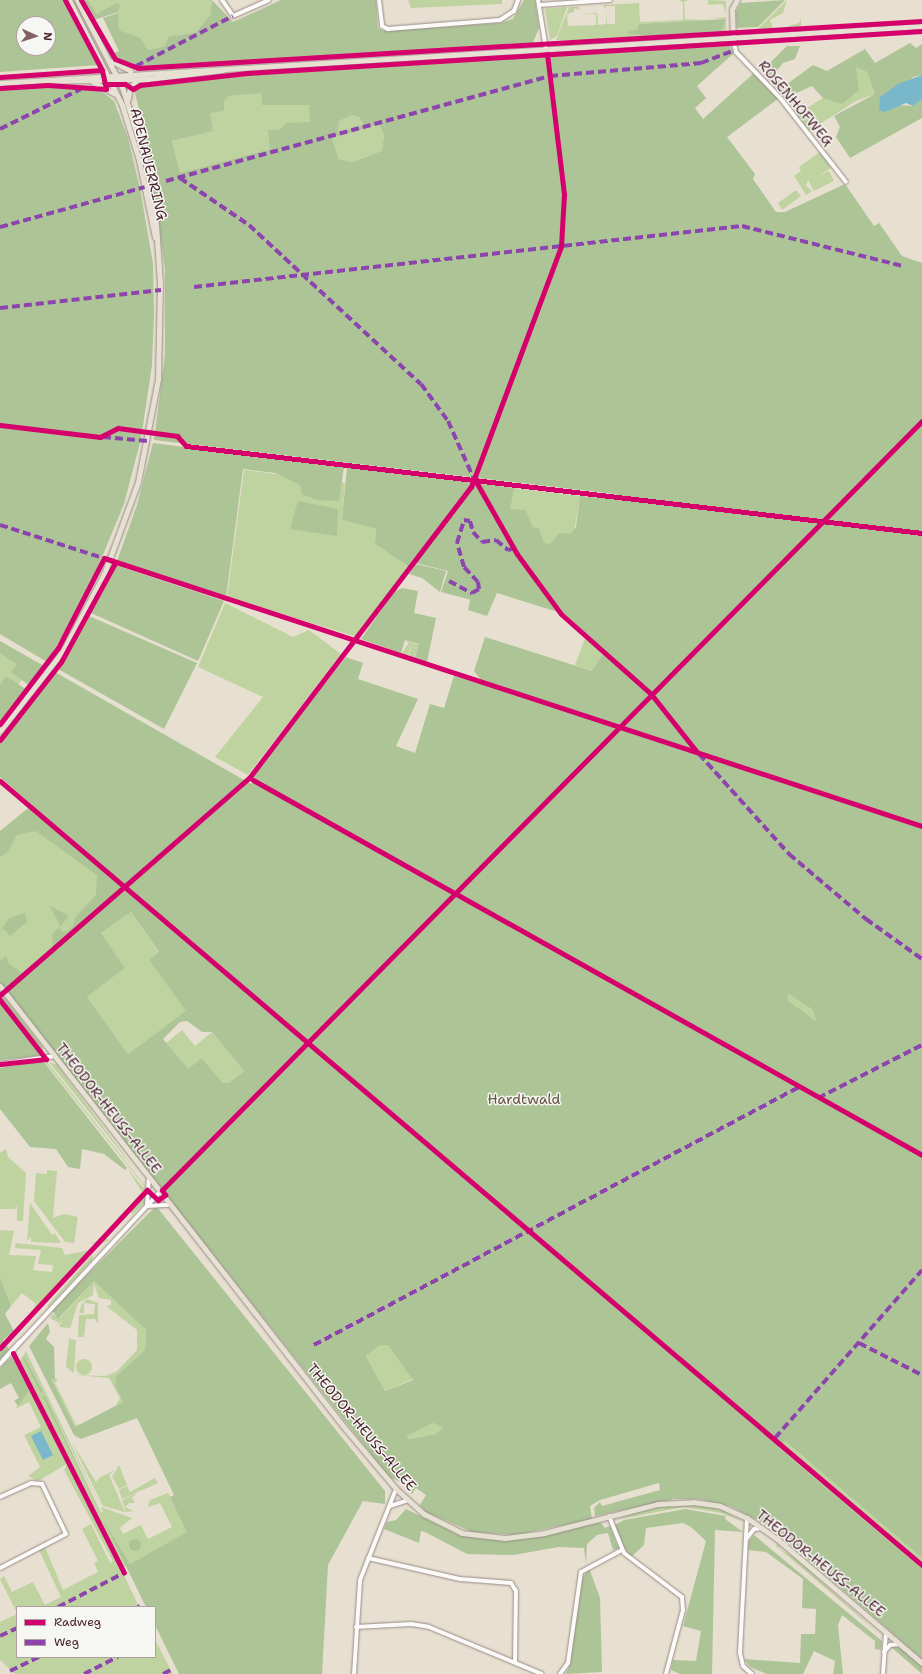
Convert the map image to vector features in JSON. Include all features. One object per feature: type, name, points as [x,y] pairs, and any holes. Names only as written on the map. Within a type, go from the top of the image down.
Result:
[{"type":"main road","name":"ADENAUERRING","points":[[69,0],[109,74],[118,95],[138,160],[158,250]]},
{"type":"main road","name":"ADENAUERRING","points":[[0,731],[34,692],[74,632],[104,574],[128,513],[146,448],[158,379],[161,317],[158,250],[150,186],[129,104],[109,58],[77,0]]},
{"type":"main road","points":[[734,38],[732,14],[735,1]]},
{"type":"main road","points":[[40,81],[109,74],[228,69],[922,26]]},
{"type":"main road","points":[[109,58],[122,69],[137,73]]},
{"type":"main road","points":[[0,83],[138,80],[228,69]]},
{"type":"main road","points":[[129,104],[129,89],[138,80]]},
{"type":"main road","points":[[89,81],[107,87],[118,95]]},
{"type":"main road","name":"THEODOR-HEUSS-ALLEE","points":[[0,986],[159,1193],[396,1489],[408,1500],[448,1528],[487,1538],[529,1536],[658,1504],[692,1502],[720,1506],[747,1518],[762,1528],[922,1663]]},
{"type":"main road","name":"THEODOR-HEUSS-ALLEE","points":[[0,991],[13,1004]]},
{"type":"street","points":[[222,0],[234,16],[269,0]]},
{"type":"street","points":[[379,0],[382,26],[388,29],[500,20],[514,11],[518,0]]},
{"type":"street","points":[[546,49],[539,2],[610,0]]},
{"type":"street","name":"ROSENHOFWEG","points":[[734,38],[736,52],[781,99],[846,182]]},
{"type":"street","points":[[0,1064],[54,1056]]},
{"type":"street","points":[[147,1206],[149,1179]]},
{"type":"street","points":[[0,1364],[159,1193]]},
{"type":"street","points":[[147,1206],[169,1205]]},
{"type":"street","points":[[0,1497],[30,1483],[42,1484],[66,1534],[0,1568]]},
{"type":"street","points":[[354,1674],[358,1591],[368,1558],[390,1507],[396,1489]]},
{"type":"street","points":[[390,1507],[408,1500]]},
{"type":"street","points":[[609,1516],[622,1550],[682,1597],[683,1610],[666,1674]]},
{"type":"street","points":[[747,1518],[740,1653],[743,1666],[752,1674]]},
{"type":"street","points":[[746,1539],[754,1529],[762,1528]]},
{"type":"street","points":[[560,1674],[568,1663],[581,1572],[622,1550]]},
{"type":"street","points":[[368,1558],[460,1579],[512,1583],[516,1591],[515,1662]]},
{"type":"street","points":[[356,1628],[418,1624],[542,1674]]},
{"type":"street","points":[[883,1674],[886,1632]]},
{"type":"street","points":[[884,1653],[890,1645],[900,1644]]},
{"type":"green space","points":[[0,0],[64,0],[99,65],[0,72]]},
{"type":"green space","points":[[82,0],[88,0],[97,14],[116,3],[120,5],[118,12],[94,20]]},
{"type":"green space","points":[[88,0],[212,0],[210,15],[195,33],[169,36],[165,46],[148,50],[141,38],[119,30],[116,3],[97,14]]},
{"type":"green space","points":[[212,0],[233,22],[281,0],[376,0],[378,28],[384,31],[500,23],[513,19],[524,0],[535,0],[539,28],[532,45],[136,67],[118,62],[112,54],[119,51],[103,18],[118,13],[119,30],[141,38],[148,50],[165,46],[169,36],[195,33],[210,15]]},
{"type":"green space","points":[[408,0],[502,0],[502,4],[411,8]]},
{"type":"green space","points":[[678,0],[688,0],[684,2],[685,19],[707,20],[639,24],[639,29],[623,33],[651,36],[722,31],[726,19],[726,31],[586,41],[556,40],[569,7],[579,7],[579,10],[574,8],[574,12],[567,14],[568,26],[596,25],[596,14],[581,14],[597,13],[598,25],[606,24],[606,12],[607,24],[615,24],[615,6],[606,6],[606,10],[603,5],[643,3],[639,4],[640,22],[683,20],[683,2]]},
{"type":"green space","points":[[708,0],[726,1],[726,14],[723,4],[708,5]]},
{"type":"green space","points":[[785,0],[758,27],[737,28],[736,12],[741,3]]},
{"type":"green space","points":[[787,0],[783,13],[770,20],[773,28],[785,27],[799,23],[801,19],[801,28],[758,29]]},
{"type":"green space","points":[[567,7],[557,36],[550,40],[545,9]]},
{"type":"green space","points":[[726,17],[726,19],[709,18]]},
{"type":"green space","points":[[726,19],[722,31],[650,36],[623,33],[638,29],[639,24]]},
{"type":"green space","points":[[922,22],[789,31],[794,30]]},
{"type":"green space","points":[[724,34],[596,43],[567,42],[567,41]]},
{"type":"green space","points":[[910,43],[916,48],[922,44],[922,75],[913,77],[885,112],[897,105],[913,106],[922,99],[922,118],[850,158],[836,137],[840,127],[834,116],[875,94],[867,72],[856,67],[859,90],[842,104],[823,98],[812,86],[785,98],[762,71],[787,46],[800,46],[795,59],[783,63],[774,74],[783,87],[813,65],[827,71],[865,49],[875,63]]},
{"type":"green space","points":[[534,46],[203,67],[181,67],[181,66]]},
{"type":"green space","name":"Hardtwald","points":[[730,46],[734,53],[697,86],[706,98],[695,108],[703,119],[754,73],[779,98],[727,137],[755,174],[753,179],[776,212],[785,212],[845,184],[874,226],[879,223],[902,256],[922,263],[922,1558],[785,1441],[779,1448],[922,1569],[922,1659],[772,1528],[730,1506],[698,1499],[674,1499],[595,1516],[594,1508],[600,1502],[602,1506],[660,1490],[659,1483],[600,1500],[590,1506],[592,1519],[516,1535],[472,1532],[426,1512],[420,1505],[426,1495],[416,1488],[412,1494],[403,1483],[389,1477],[0,985],[0,960],[6,956],[9,964],[22,973],[53,947],[52,934],[60,926],[50,906],[69,916],[59,928],[64,933],[73,927],[75,918],[96,895],[97,875],[36,831],[17,835],[8,852],[0,857],[0,831],[32,805],[0,777],[0,740],[55,672],[251,784],[255,779],[251,777],[346,657],[363,663],[358,679],[418,699],[396,746],[415,753],[430,704],[444,708],[454,676],[485,685],[474,671],[485,637],[592,671],[604,652],[608,653],[561,613],[497,593],[487,616],[468,610],[470,600],[475,601],[441,592],[448,571],[412,562],[409,567],[375,544],[376,529],[342,520],[347,467],[514,488],[510,509],[525,510],[533,527],[539,529],[544,543],[550,544],[559,533],[571,534],[576,527],[580,496],[615,499],[615,494],[154,440],[165,355],[165,270],[148,147],[134,89],[206,76]],"holes":[[[261,93],[262,105],[309,105],[310,122],[287,123],[279,130],[268,130],[270,149],[180,173],[172,141],[213,131],[210,113],[224,111],[224,101],[229,96]],[[352,115],[360,118],[364,125],[338,133],[339,121]],[[379,124],[384,135],[382,151],[352,162],[339,159],[332,138]],[[131,912],[159,952],[149,960],[186,1011],[128,1054],[87,997],[125,968],[101,933]],[[789,994],[813,1010],[816,1021],[787,1000]],[[187,1021],[202,1032],[212,1032],[244,1071],[229,1083],[223,1083],[202,1058],[188,1069],[163,1039],[180,1022]],[[380,1345],[388,1345],[413,1380],[385,1391],[366,1356]],[[433,1423],[443,1428],[436,1434],[408,1439],[407,1436]]]},
{"type":"green space","points":[[856,67],[867,72],[875,94],[856,101],[809,131],[796,115],[823,98],[842,103],[851,94]]},
{"type":"green space","points":[[50,86],[98,89],[114,101],[128,138],[140,189],[153,263],[154,314],[152,365],[141,439],[124,504],[88,591],[47,662],[0,634],[0,89]]},
{"type":"green space","points":[[261,92],[262,105],[310,105],[311,138],[180,173],[172,141],[213,131],[209,113],[229,96]]},
{"type":"green space","points":[[352,115],[360,118],[365,125],[338,133],[339,121]]},
{"type":"green space","points":[[379,124],[384,135],[382,151],[352,162],[339,159],[332,138]]},
{"type":"green space","points":[[820,152],[831,168],[818,176],[829,171],[834,181],[814,191],[808,180],[806,186],[812,191],[806,195],[794,176],[801,171],[799,167]]},
{"type":"green space","points":[[796,190],[801,196],[782,210],[778,203]]},
{"type":"green space","points":[[153,443],[344,467],[339,501],[316,500],[302,494],[300,485],[275,473],[243,469],[226,597],[117,561],[137,505]]},
{"type":"green space","points":[[244,470],[345,483],[342,520],[376,529],[375,544],[409,567],[357,637],[227,597]]},
{"type":"green space","points":[[480,484],[580,496],[562,606]]},
{"type":"green space","points":[[298,501],[338,509],[337,536],[290,529]]},
{"type":"green space","points":[[416,564],[446,571],[440,592],[422,578],[409,574]]},
{"type":"green space","points":[[115,565],[224,601],[198,661],[91,613]]},
{"type":"green space","points":[[402,588],[418,591],[414,613],[436,618],[427,662],[415,658],[419,644],[405,640],[401,653],[361,639],[394,592]]},
{"type":"green space","points":[[225,603],[293,637],[309,630],[341,654],[248,775],[215,757],[263,697],[198,667]]},
{"type":"green space","points":[[89,616],[197,663],[164,729],[58,669]]},
{"type":"green space","points":[[586,636],[604,652],[592,671],[575,665]]},
{"type":"green space","points":[[405,640],[419,645],[414,659],[409,657],[412,643],[408,656],[401,654],[409,643]]},
{"type":"green space","points":[[0,641],[44,666],[30,686],[11,672],[17,664],[0,653]]},
{"type":"green space","points":[[0,649],[31,667],[0,710]]},
{"type":"green space","points":[[6,676],[27,690],[0,722],[0,685]]},
{"type":"green space","points":[[35,813],[123,888],[22,973],[0,968],[0,844]]},
{"type":"green space","points":[[131,912],[159,953],[149,960],[187,1011],[128,1054],[87,997],[125,968],[101,933]]},
{"type":"green space","points":[[25,913],[27,922],[10,936],[3,928],[0,931],[9,918]]},
{"type":"green space","points":[[0,992],[42,1046],[44,1055],[0,1060]]},
{"type":"green space","points":[[790,994],[813,1010],[816,1021],[786,1000]]},
{"type":"green space","points":[[182,1030],[195,1046],[212,1032],[244,1071],[229,1083],[223,1083],[202,1058],[188,1070],[166,1043]]},
{"type":"green space","points":[[43,1061],[127,1168],[125,1170],[104,1154],[82,1149],[80,1169],[68,1167],[56,1149],[30,1147],[0,1109],[0,1068]]},
{"type":"green space","points":[[45,1062],[47,1062],[146,1187],[145,1187]]},
{"type":"green space","points":[[49,1062],[57,1065],[137,1172],[124,1156]]},
{"type":"green space","points":[[6,1149],[8,1157],[26,1173],[23,1221],[17,1221],[17,1206],[15,1209],[0,1209],[0,1153]]},
{"type":"green space","points":[[127,1168],[146,1191],[96,1244],[90,1243],[96,1242],[142,1192]]},
{"type":"green space","points":[[47,1170],[57,1171],[53,1218],[64,1214],[78,1217],[74,1243],[65,1242],[34,1201],[36,1173],[47,1174]]},
{"type":"green space","points":[[146,1194],[145,1202],[133,1214],[130,1212],[106,1238],[109,1240],[98,1245]]},
{"type":"green space","points":[[30,1203],[52,1235],[55,1233],[61,1243],[31,1242],[31,1237],[27,1241]]},
{"type":"green space","points":[[156,1206],[385,1491],[385,1504],[363,1501],[328,1565],[322,1674],[179,1674],[156,1627],[156,1606],[146,1606],[102,1517],[130,1564],[187,1532],[170,1497],[174,1495],[137,1418],[81,1439],[74,1435],[29,1346],[48,1323],[50,1332],[46,1339],[54,1347],[55,1379],[51,1379],[75,1427],[123,1402],[115,1386],[116,1376],[145,1350],[146,1330],[94,1281],[58,1319],[52,1310]]},
{"type":"green space","points":[[0,1230],[14,1231],[9,1255],[36,1256],[33,1270],[52,1272],[53,1265],[38,1264],[41,1250],[15,1248],[16,1243],[62,1248],[65,1255],[90,1250],[29,1316],[36,1304],[22,1293],[11,1306],[0,1277]]},
{"type":"green space","points":[[93,1254],[92,1260],[48,1307],[47,1306]]},
{"type":"green space","points":[[0,1277],[11,1306],[5,1314],[14,1331],[3,1340],[9,1349],[0,1360]]},
{"type":"green space","points":[[94,1281],[146,1330],[145,1350],[116,1376],[115,1386],[123,1402],[116,1406],[120,1398],[109,1378],[76,1375],[105,1376],[116,1372],[137,1350],[137,1330],[106,1306],[111,1305],[111,1300],[99,1298],[94,1284],[93,1295],[78,1303],[70,1328],[59,1327],[62,1320],[57,1325],[58,1322],[51,1319],[52,1314],[60,1318]]},
{"type":"green space","points":[[87,1299],[98,1303],[98,1324],[95,1319],[86,1319],[84,1337],[78,1337],[79,1315],[94,1314],[95,1304],[84,1303],[84,1313],[79,1313],[82,1304]]},
{"type":"green space","points":[[69,1339],[76,1340],[74,1373],[66,1367]]},
{"type":"green space","points":[[380,1345],[388,1345],[413,1379],[385,1391],[366,1356]]},
{"type":"green space","points":[[26,1351],[101,1507],[132,1518],[120,1528],[123,1534],[141,1525],[148,1539],[172,1527],[160,1503],[148,1507],[150,1500],[168,1493],[188,1532],[130,1564],[102,1516],[127,1566],[123,1568],[19,1362]],"holes":[[[24,1356],[43,1391],[41,1394],[23,1359]],[[44,1395],[103,1511],[101,1514],[43,1398]]]},
{"type":"green space","points":[[24,1356],[43,1391],[41,1394],[23,1359]]},
{"type":"green space","points":[[12,1357],[15,1358],[90,1503],[139,1606],[16,1606],[16,1611],[0,1579],[4,1576],[12,1592],[33,1582],[45,1605],[61,1597],[39,1550],[45,1547],[63,1590],[98,1572],[94,1563],[98,1561],[82,1529],[91,1524],[110,1563],[113,1561],[64,1470],[67,1464],[38,1481],[28,1476],[40,1467],[24,1435],[41,1427],[29,1402],[15,1409],[30,1390],[12,1358],[0,1368]]},
{"type":"green space","points":[[12,1357],[30,1390],[18,1406],[14,1401],[19,1398],[11,1383],[0,1389],[0,1368]]},
{"type":"green space","points":[[81,1359],[87,1359],[92,1364],[90,1373],[87,1375],[81,1375],[76,1370],[76,1364]]},
{"type":"green space","points":[[50,1378],[58,1379],[55,1383],[76,1425],[81,1424],[75,1427]]},
{"type":"green space","points":[[42,1396],[45,1396],[102,1515],[101,1514]]},
{"type":"green space","points":[[433,1423],[443,1428],[436,1434],[408,1439],[407,1436]]},
{"type":"green space","points":[[71,1441],[96,1482],[99,1478],[115,1470],[109,1475],[125,1512],[103,1506]]},
{"type":"green space","points":[[785,1441],[922,1558],[922,1569],[779,1448]]},
{"type":"green space","points":[[119,1465],[127,1485],[119,1489],[112,1477]]},
{"type":"green space","points":[[155,1478],[158,1483],[122,1499],[119,1490],[127,1486],[130,1492]]},
{"type":"green space","points":[[136,1493],[132,1498],[135,1503],[129,1503],[125,1507],[133,1511],[126,1512],[122,1500]]},
{"type":"green space","points":[[686,1504],[719,1508],[744,1522],[721,1513],[684,1507],[615,1520],[651,1507]]},
{"type":"green space","points":[[406,1509],[459,1535],[493,1540],[539,1536],[600,1522],[605,1528],[610,1526],[618,1548],[615,1525],[624,1520],[685,1509],[726,1516],[725,1519],[743,1532],[715,1530],[712,1674],[680,1674],[671,1670],[673,1660],[696,1661],[701,1631],[683,1626],[706,1541],[691,1527],[683,1523],[646,1528],[644,1545],[631,1557],[624,1547],[613,1550],[608,1533],[597,1535],[587,1544],[586,1564],[584,1548],[558,1547],[514,1555],[467,1554],[425,1532],[421,1531],[419,1543],[384,1529],[387,1522],[396,1520]]},
{"type":"green space","points":[[754,1535],[882,1641],[881,1650],[875,1649],[875,1641],[842,1615],[838,1625],[843,1674],[833,1674],[835,1661],[814,1651],[803,1674],[767,1674],[750,1667],[744,1659],[800,1663],[801,1634],[815,1634],[816,1609],[802,1608],[803,1579],[766,1552],[748,1550],[749,1541]]},
{"type":"green space","points":[[133,1539],[137,1539],[141,1545],[137,1551],[133,1551],[129,1547],[129,1543]]},
{"type":"green space","points":[[778,1543],[780,1549],[795,1558],[882,1636],[776,1546]]},
{"type":"green space","points":[[589,1568],[600,1598],[602,1672],[566,1674],[570,1664],[583,1577]]},
{"type":"green space","points":[[16,1614],[16,1658],[156,1658],[156,1642],[173,1674],[15,1674],[0,1660],[0,1622]]},
{"type":"green space","points":[[891,1647],[900,1647],[922,1665],[922,1674]]},
{"type":"water","points":[[922,75],[922,99],[913,106],[906,103],[885,112],[879,110],[880,97],[898,84]]},
{"type":"water","points":[[41,1431],[53,1455],[43,1460],[31,1436]]},
{"type":"marked path","points":[[136,66],[233,16]]},
{"type":"marked path","points":[[166,181],[550,76],[701,63],[735,50]]},
{"type":"marked path","points":[[0,129],[81,89]]},
{"type":"marked path","points":[[180,178],[249,225],[421,384],[448,421],[474,479]]},
{"type":"marked path","points":[[0,227],[145,187]]},
{"type":"marked path","points":[[194,287],[742,226],[903,266]]},
{"type":"marked path","points":[[0,308],[161,290]]},
{"type":"marked path","points":[[103,437],[148,441]]},
{"type":"marked path","points":[[449,581],[472,593],[479,589],[478,582],[464,567],[457,543],[464,520],[470,521],[473,532],[482,542],[496,540],[508,550],[514,548]]},
{"type":"marked path","points":[[0,525],[106,559]]},
{"type":"marked path","points":[[699,754],[789,854],[866,919],[922,959]]},
{"type":"marked path","points":[[818,1098],[922,1045]]},
{"type":"marked path","points":[[314,1345],[799,1087]]},
{"type":"marked path","points":[[775,1438],[922,1270]]},
{"type":"marked path","points":[[859,1343],[922,1375]]},
{"type":"marked path","points":[[60,1606],[124,1573],[123,1570]]},
{"type":"marked path","points":[[0,1636],[16,1628]]},
{"type":"marked path","points":[[10,1671],[37,1658]]},
{"type":"marked path","points":[[84,1674],[116,1658]]},
{"type":"marked path","points":[[163,1674],[173,1669]]},
{"type":"cycle path","points":[[0,88],[48,85],[106,89],[102,70],[65,0]]},
{"type":"cycle path","points":[[81,0],[115,59],[138,68],[922,21]]},
{"type":"cycle path","points":[[108,84],[125,84],[133,89],[140,85],[247,73],[922,31]]},
{"type":"cycle path","points":[[0,995],[249,778],[471,487],[561,246],[564,194],[547,54]]},
{"type":"cycle path","points":[[0,77],[102,70]]},
{"type":"cycle path","points":[[0,1348],[147,1190],[158,1200],[165,1195],[162,1190],[922,421]]},
{"type":"cycle path","points":[[0,425],[100,437],[118,428],[177,436],[186,446],[922,533]]},
{"type":"cycle path","points":[[475,480],[517,554],[561,614],[651,694],[697,752]]},
{"type":"cycle path","points":[[0,724],[58,648],[104,558],[922,826]]},
{"type":"cycle path","points":[[0,740],[61,662],[115,563]]},
{"type":"cycle path","points":[[253,780],[922,1155]]},
{"type":"cycle path","points":[[0,781],[922,1565]]},
{"type":"cycle path","points":[[0,1000],[46,1059],[0,1064]]},
{"type":"cycle path","points":[[13,1353],[124,1573]]}]
